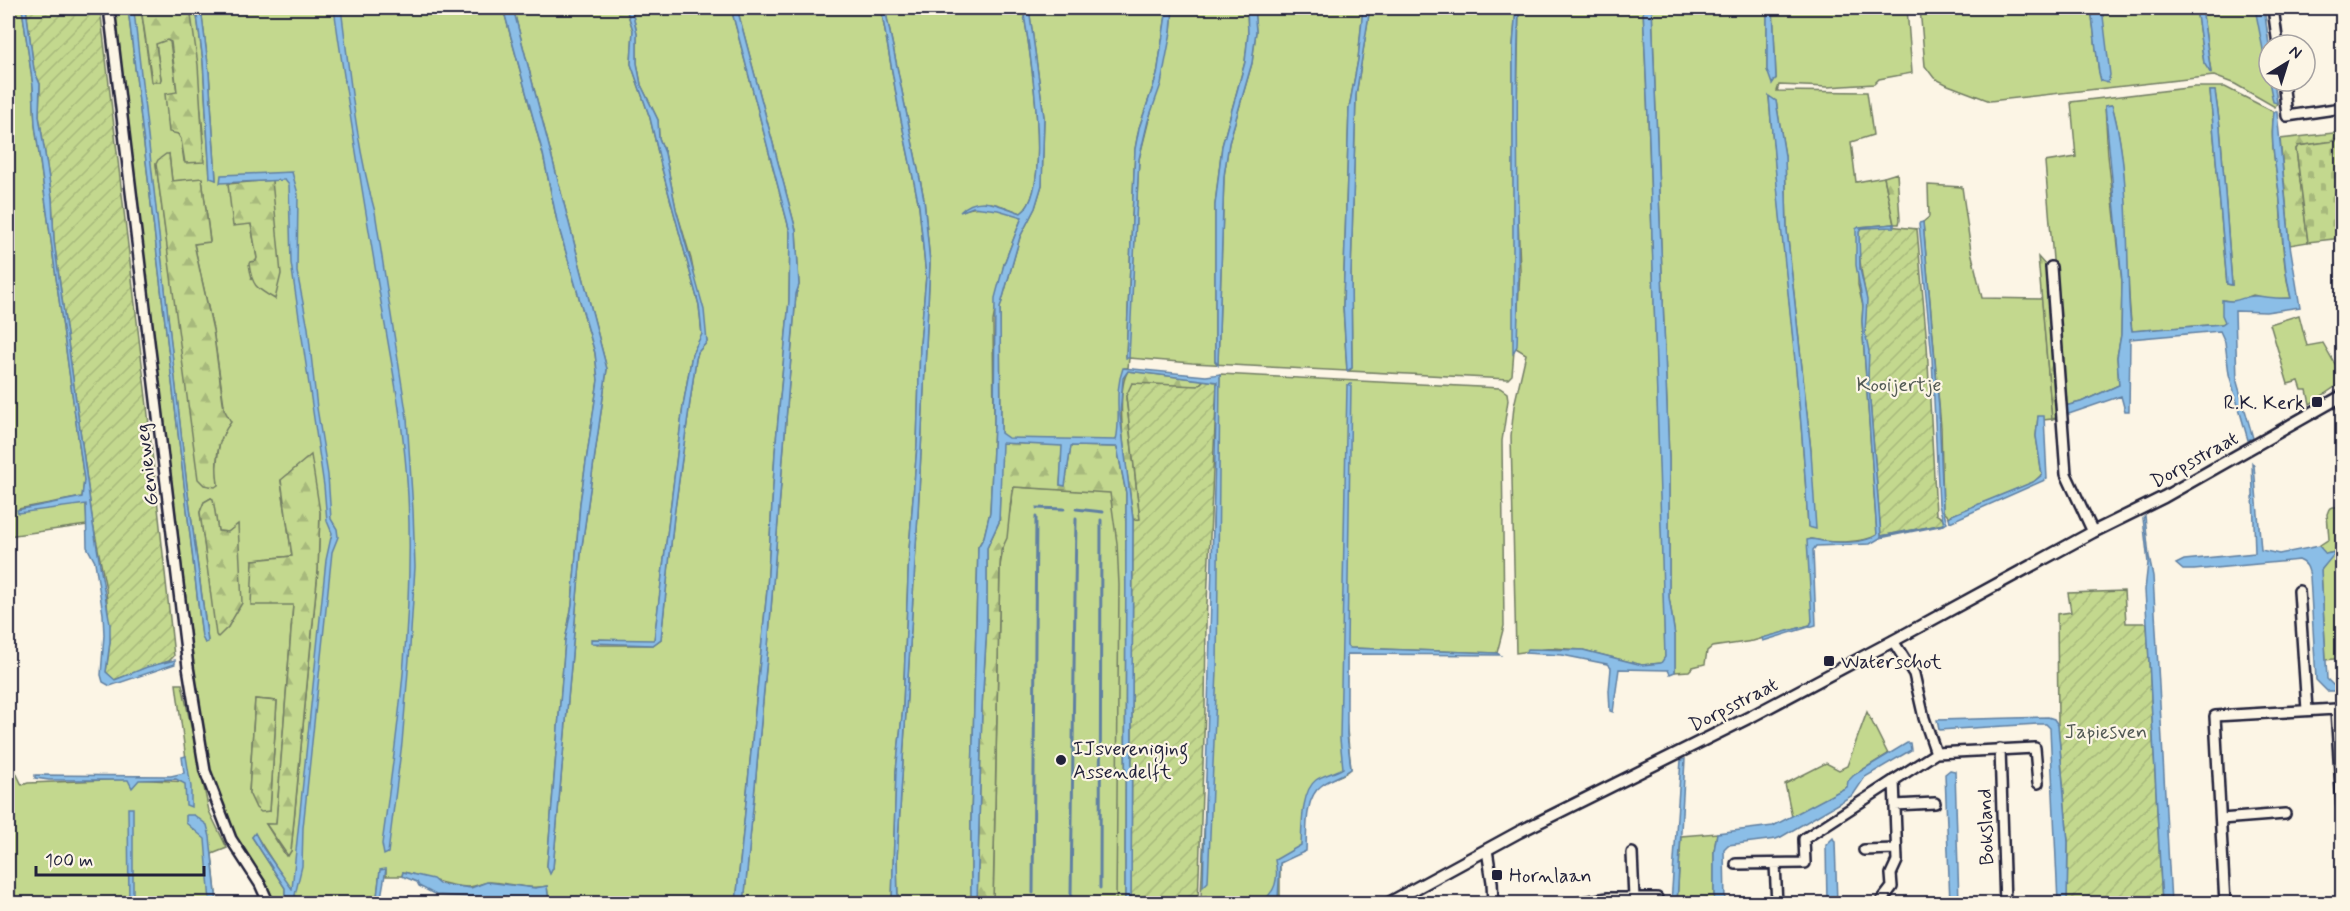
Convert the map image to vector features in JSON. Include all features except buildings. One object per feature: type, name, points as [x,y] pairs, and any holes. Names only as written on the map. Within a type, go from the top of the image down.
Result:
[{"type":"street","name":"Genieweg","points":[[109,8],[188,667],[205,771],[231,839],[260,884],[269,903]]},
{"type":"street","points":[[2273,8],[2276,33]]},
{"type":"street","points":[[2284,93],[2287,116],[2343,108]]},
{"type":"street","points":[[2051,267],[2066,474],[2093,532]]},
{"type":"street","name":"Dorpsstraat","points":[[1387,903],[1893,641],[2093,532],[2164,497],[2343,396]]},
{"type":"street","points":[[2300,591],[2307,710]]},
{"type":"street","points":[[1893,641],[1914,674],[1924,718],[1936,753]]},
{"type":"street","points":[[2225,903],[2215,716],[2336,709],[2343,806]]},
{"type":"street","points":[[1736,864],[1804,863],[1804,839],[1936,753],[2035,748],[2037,783]]},
{"type":"street","name":"Boksland","points":[[2000,749],[2005,903]]},
{"type":"street","points":[[1882,903],[1892,887],[1891,874],[1897,861],[1894,780]]},
{"type":"street","points":[[1895,805],[1935,803]]},
{"type":"street","points":[[2221,819],[2285,814]]},
{"type":"street","points":[[1864,850],[1896,849]]},
{"type":"street","points":[[1487,850],[1493,903]]},
{"type":"street","points":[[1632,854],[1634,898]]},
{"type":"street","points":[[1776,864],[1777,903]]},
{"type":"street","points":[[1571,903],[1608,897],[1657,898]]},
{"type":"green space","points":[[8,8],[22,8],[33,86],[35,125],[84,480],[82,497],[18,509],[86,504],[87,525],[8,536]]},
{"type":"green space","points":[[26,8],[100,8],[174,656],[169,661],[114,680],[106,672],[110,642],[106,589],[93,524],[54,241],[52,198],[39,116],[40,84],[34,70]]},
{"type":"green space","points":[[114,8],[128,8],[202,636],[205,643],[208,641],[187,486],[133,8],[141,8],[151,81],[161,79],[157,41],[170,42],[177,92],[178,134],[181,139],[184,161],[204,142],[190,8],[196,8],[203,61],[210,177],[216,180],[209,72],[201,8],[503,8],[543,154],[557,221],[595,353],[598,380],[580,503],[572,605],[565,641],[547,866],[550,873],[553,868],[581,553],[607,369],[513,8],[626,8],[633,30],[631,64],[650,118],[699,305],[702,335],[692,354],[683,406],[654,641],[592,639],[597,645],[653,645],[661,639],[674,516],[696,359],[698,352],[707,342],[691,259],[676,209],[665,153],[659,138],[658,120],[641,85],[637,63],[637,33],[631,8],[731,8],[790,232],[789,301],[775,452],[767,590],[736,903],[549,903],[547,886],[526,887],[490,882],[470,887],[459,886],[403,872],[402,876],[386,876],[386,870],[380,871],[377,897],[374,902],[298,901],[255,834],[252,837],[285,888],[285,903],[276,903],[232,831],[204,748]],"holes":[[[169,154],[172,181],[202,179],[210,241],[194,244],[213,330],[224,405],[216,470],[218,485],[177,316],[156,164]],[[271,180],[273,205],[251,280],[257,258],[251,224]],[[281,481],[320,512],[318,570],[291,851],[286,856],[266,824],[276,825],[293,605],[253,560],[292,556]],[[211,498],[213,502],[218,531],[228,532],[238,525],[233,617],[228,627],[217,636],[200,512],[204,502]],[[255,699],[277,701],[270,811],[249,793]]]},
{"type":"green space","points":[[141,8],[190,8],[198,65],[204,162],[185,163],[181,139],[178,134],[169,132],[165,94],[177,92],[171,42],[167,40],[156,44],[161,79],[160,82],[152,82]]},
{"type":"green space","points":[[737,8],[881,8],[919,206],[926,276],[909,550],[903,707],[896,771],[892,903],[744,903],[768,647],[796,294],[799,285],[796,230]]},
{"type":"green space","points":[[885,8],[1023,8],[1034,83],[1038,148],[1036,176],[1031,199],[1021,213],[991,203],[979,204],[962,211],[976,207],[992,208],[1022,217],[1004,264],[993,321],[994,426],[990,512],[984,537],[978,547],[971,903],[898,903],[897,859],[918,514],[930,263],[924,199]]},
{"type":"green space","points":[[1029,8],[1167,8],[1157,75],[1139,128],[1135,149],[1126,357],[1139,159],[1171,32],[1173,8],[1247,8],[1248,34],[1245,62],[1222,146],[1215,205],[1215,361],[1218,364],[1224,176],[1229,143],[1252,63],[1256,31],[1254,8],[1363,8],[1358,60],[1349,108],[1343,306],[1347,371],[1192,363],[1129,358],[1128,368],[1125,368],[1128,371],[1117,447],[1001,443],[1000,308],[1020,237],[1035,208],[1042,185],[1044,117]]},
{"type":"green space","points":[[1370,8],[1516,8],[1513,46],[1514,351],[1512,375],[1508,379],[1349,371],[1352,368],[1351,274],[1356,95]]},
{"type":"green space","points":[[1519,8],[1643,8],[1664,601],[1665,657],[1662,663],[1642,665],[1583,650],[1553,648],[1516,653],[1511,436],[1514,406],[1526,354],[1516,348],[1520,270],[1516,165]]},
{"type":"green space","points":[[1652,8],[1767,8],[1767,70],[1776,78],[1773,8],[1907,8],[1912,73],[1879,79],[1874,84],[1828,87],[1779,85],[1777,91],[1867,92],[1873,135],[1851,142],[1856,182],[1884,177],[1894,224],[1859,227],[1858,285],[1863,306],[1862,321],[1877,535],[1863,540],[1845,542],[1811,539],[1812,621],[1810,625],[1753,641],[1712,647],[1707,651],[1705,664],[1693,667],[1689,671],[1675,672],[1675,636],[1669,597],[1669,459]],"holes":[[[1769,97],[1776,101],[1785,156],[1787,230],[1811,451],[1808,527],[1801,419]]]},
{"type":"green space","points":[[1920,8],[2091,8],[2099,73],[2104,37],[2102,8],[2196,8],[2204,63],[2211,72],[2202,8],[2264,8],[2267,33],[2257,33],[2257,93],[2275,93],[2277,103],[2275,107],[2235,84],[2214,76],[1990,101],[1934,78],[1925,66]]},
{"type":"green space","points":[[2195,87],[2225,87],[2274,112],[2273,146],[2291,298],[2271,299],[2253,295],[2236,302],[2223,300],[2225,322],[2222,324],[2132,331],[2122,161],[2112,105],[2105,106],[2122,282],[2121,335],[2117,357],[2119,385],[2081,402],[2065,406],[2045,162],[2076,157],[2071,102]],"holes":[[[2210,91],[2215,91],[2220,127],[2232,285],[2227,284]]]},
{"type":"green space","points":[[2342,132],[2342,140],[2298,146],[2296,149],[2308,242],[2290,245],[2280,139]]},
{"type":"green space","points":[[2342,140],[2342,238],[2308,242],[2296,149],[2298,146]]},
{"type":"green space","points":[[166,154],[169,154],[172,181],[202,178],[210,242],[194,244],[213,330],[224,409],[231,422],[220,444],[217,460],[218,485],[215,487],[204,485],[198,479],[156,164]]},
{"type":"green space","points":[[1897,173],[1900,220],[1899,224],[1894,224],[1884,177]]},
{"type":"green space","points":[[272,180],[281,274],[275,299],[259,289],[254,282],[249,264],[257,258],[251,224],[233,226],[228,184]]},
{"type":"green space","points":[[1928,185],[1962,187],[1971,251],[1982,298],[2042,299],[2052,419],[2043,420],[2038,417],[2036,436],[2042,474],[2034,482],[1949,517],[1943,511],[1941,427],[1923,222],[1929,217]]},
{"type":"green space","name":"Kooijertje","points":[[1889,226],[1917,229],[1927,344],[1936,514],[1943,519],[1944,524],[1881,536],[1865,341],[1866,301],[1860,262],[1859,231],[1862,228]]},
{"type":"green space","points":[[2038,257],[2047,267],[2060,417],[2052,419]]},
{"type":"green space","points":[[2299,315],[2307,346],[2323,343],[2335,364],[2342,369],[2342,382],[2310,404],[2307,390],[2302,390],[2299,381],[2288,384],[2270,324]]},
{"type":"green space","points":[[1128,371],[1204,380],[1198,386],[1126,396],[1140,520],[1133,519],[1123,442],[1123,383]]},
{"type":"green space","points":[[1220,374],[1500,388],[1507,393],[1508,400],[1502,441],[1504,626],[1497,653],[1350,648],[1347,645],[1346,720],[1351,769],[1322,784],[1311,797],[1307,815],[1305,850],[1280,863],[1280,897],[1269,903],[1205,904],[1206,896],[1201,896]]},
{"type":"green space","points":[[1204,380],[1217,382],[1206,625],[1198,903],[1131,903],[1133,520],[1140,519],[1126,396],[1132,383],[1198,386]]},
{"type":"green space","points":[[1001,443],[1063,445],[1060,485],[1065,485],[1071,446],[1117,447],[1126,493],[1125,903],[1116,903],[1119,585],[1117,543],[1110,493],[1014,487],[1007,538],[1001,551],[1000,566],[993,903],[977,904],[982,707],[987,625],[987,548],[999,522]]},
{"type":"green space","points":[[311,455],[320,512],[318,570],[291,851],[288,856],[266,824],[276,824],[293,605],[251,605],[253,560],[292,556],[281,480]]},
{"type":"green space","name":"IJsvereniging Assendelft","points":[[1014,487],[1126,493],[1125,903],[993,904],[1000,566]]},
{"type":"green space","points":[[211,498],[218,531],[228,532],[238,524],[242,603],[228,627],[218,637],[200,512],[204,502]]},
{"type":"green space","points":[[2333,507],[2342,507],[2342,658],[2326,660],[2321,570],[2334,552],[2326,554],[2321,550],[2320,545],[2329,539],[2327,514]]},
{"type":"green space","name":"Japiesven","points":[[2124,591],[2126,623],[2147,623],[2162,903],[2067,903],[2068,842],[2058,725],[2057,614],[2071,612],[2068,593]]},
{"type":"green space","points":[[176,684],[182,684],[209,811],[227,848],[212,854],[217,903],[8,903],[8,756],[22,785],[132,779],[189,782]]},
{"type":"green space","points":[[255,699],[277,701],[270,811],[261,812],[256,808],[249,793]]},
{"type":"green space","points":[[1867,712],[1888,754],[1854,775],[1847,787],[1792,817],[1785,784],[1826,763],[1839,770],[1847,766]]},
{"type":"green space","points":[[1717,833],[1714,851],[1714,903],[1677,903],[1681,836]]},
{"type":"water","points":[[22,8],[26,8],[34,70],[40,84],[39,116],[52,198],[54,241],[93,524],[110,624],[106,672],[115,680],[147,667],[175,660],[175,664],[110,686],[103,682],[101,675],[103,614],[95,562],[87,547],[86,504],[18,513],[17,510],[82,497],[84,480],[35,125],[33,86]]},
{"type":"water","points":[[128,8],[133,8],[134,11],[187,486],[208,642],[205,643],[202,637]]},
{"type":"water","points":[[196,8],[201,8],[209,72],[216,180],[210,178],[203,61]]},
{"type":"water","points":[[334,8],[341,8],[358,136],[375,212],[407,418],[413,510],[415,567],[402,743],[388,853],[384,855],[382,844],[394,758],[407,627],[408,496],[398,402]]},
{"type":"water","points":[[503,8],[513,8],[607,369],[581,553],[553,868],[550,874],[547,866],[565,641],[572,605],[580,503],[598,380],[595,353],[557,221],[543,154]]},
{"type":"water","points":[[626,8],[632,10],[637,33],[637,63],[641,85],[658,120],[659,138],[665,153],[676,209],[704,310],[707,342],[698,352],[696,359],[674,516],[661,639],[653,645],[591,643],[591,639],[654,640],[683,406],[692,354],[702,334],[699,305],[650,118],[631,64],[633,30]]},
{"type":"water","points":[[731,8],[737,8],[796,230],[799,285],[796,294],[768,647],[744,904],[736,903],[767,590],[775,452],[789,301],[790,232]]},
{"type":"water","points":[[881,8],[885,8],[924,199],[930,263],[918,514],[897,859],[898,904],[892,903],[896,771],[903,707],[909,550],[926,276],[919,206]]},
{"type":"water","points":[[1023,8],[1029,8],[1044,117],[1042,185],[1035,208],[1020,237],[1000,308],[1001,433],[1008,438],[1116,440],[1118,396],[1123,368],[1206,376],[1220,374],[1217,671],[1208,882],[1203,887],[1217,382],[1128,371],[1123,378],[1120,415],[1133,519],[1131,903],[1125,903],[1126,493],[1117,447],[1071,446],[1065,486],[1060,485],[1062,446],[1002,443],[999,522],[987,548],[987,625],[982,707],[977,903],[971,903],[978,547],[984,537],[990,512],[994,426],[995,298],[1004,264],[1022,217],[998,210],[973,207],[960,212],[967,206],[982,202],[1021,213],[1031,199],[1036,177],[1037,116]]},
{"type":"water","points":[[1167,8],[1173,8],[1171,32],[1161,84],[1148,121],[1139,159],[1129,358],[1126,358],[1135,149],[1139,128],[1157,75]]},
{"type":"water","points":[[1247,8],[1254,8],[1256,31],[1252,63],[1229,143],[1224,176],[1218,365],[1215,361],[1215,205],[1222,146],[1245,62],[1248,34]]},
{"type":"water","points":[[1363,8],[1370,8],[1356,95],[1351,274],[1352,368],[1347,371],[1343,306],[1349,108],[1358,60]]},
{"type":"water","points":[[1516,8],[1519,8],[1518,304],[1517,346],[1513,353],[1513,46]]},
{"type":"water","points":[[1643,8],[1652,8],[1669,459],[1669,597],[1675,636],[1675,672],[1670,674],[1668,670],[1619,669],[1613,712],[1610,711],[1609,691],[1611,668],[1607,664],[1562,655],[1525,653],[1528,649],[1583,650],[1642,665],[1661,663],[1665,657]]},
{"type":"water","points":[[1767,8],[1773,8],[1776,78],[1772,84],[1767,70]]},
{"type":"water","points":[[2091,8],[2102,8],[2110,75],[2108,83],[2101,81],[2099,73]]},
{"type":"water","points":[[2196,8],[2202,8],[2211,74],[2204,63]]},
{"type":"water","points":[[2255,8],[2264,8],[2267,33],[2260,33]]},
{"type":"water","points":[[2210,91],[2215,91],[2220,127],[2232,285],[2227,284]]},
{"type":"water","points":[[2271,93],[2276,93],[2277,103],[2273,102]]},
{"type":"water","points":[[1769,96],[1776,101],[1785,156],[1787,230],[1811,451],[1816,529],[1808,527],[1805,473]]},
{"type":"water","points":[[2112,105],[2117,124],[2125,185],[2129,307],[2132,331],[2222,324],[2225,322],[2222,315],[2222,300],[2233,301],[2252,296],[2291,298],[2273,146],[2274,112],[2277,112],[2290,245],[2300,307],[2266,312],[2235,311],[2237,382],[2253,438],[2248,440],[2229,374],[2225,342],[2220,331],[2130,339],[2129,411],[2125,411],[2121,396],[2066,415],[2065,406],[2081,402],[2119,385],[2117,357],[2121,335],[2122,282],[2105,106]]},
{"type":"water","points":[[292,172],[298,194],[297,272],[308,328],[317,408],[328,475],[331,519],[337,529],[338,537],[332,552],[303,828],[302,866],[295,895],[299,901],[334,900],[358,903],[285,903],[285,888],[252,837],[255,833],[292,889],[326,560],[332,533],[327,521],[324,486],[291,263],[289,185],[285,180],[220,183],[221,175]]},
{"type":"water","points":[[1923,222],[1939,408],[1943,510],[1947,523],[1944,525],[1880,538],[1870,544],[1816,546],[1813,550],[1816,625],[1763,641],[1762,638],[1810,625],[1812,621],[1807,540],[1851,542],[1877,535],[1862,321],[1863,306],[1856,265],[1856,229],[1859,227],[1894,224],[1894,227],[1862,228],[1859,232],[1860,269],[1867,300],[1865,332],[1869,351],[1868,376],[1881,536],[1944,524],[1939,505],[1932,358],[1919,223]]},
{"type":"water","points":[[1351,384],[1347,645],[1350,648],[1497,653],[1500,655],[1347,654],[1347,735],[1351,769],[1316,791],[1309,807],[1306,851],[1280,863],[1278,899],[1270,903],[1259,903],[1269,895],[1275,885],[1277,873],[1275,860],[1301,845],[1303,810],[1311,785],[1319,778],[1343,768],[1340,739],[1347,385]]},
{"type":"water","points":[[2038,416],[2044,416],[2047,479],[1950,522],[1949,517],[1952,515],[2033,482],[2042,475],[2036,436]]},
{"type":"water","points":[[2252,463],[2261,550],[2279,554],[2319,546],[2326,554],[2336,552],[2321,570],[2327,679],[2333,685],[2342,684],[2342,691],[2327,691],[2316,680],[2310,576],[2304,563],[2299,560],[2194,570],[2183,570],[2176,564],[2184,560],[2255,553]]},
{"type":"water","points":[[2145,516],[2153,576],[2171,903],[2162,903],[2145,590],[2148,563],[2143,518]]},
{"type":"water","points":[[2048,717],[2054,719],[2058,725],[2068,842],[2067,903],[2058,903],[2050,728],[2046,724],[2038,724],[1939,730],[1937,720]]},
{"type":"water","points":[[1910,743],[1911,750],[1865,777],[1853,795],[1781,837],[1728,845],[1724,849],[1725,903],[1714,903],[1714,851],[1717,833],[1773,826],[1847,787],[1848,781],[1854,775]]},
{"type":"water","points":[[186,756],[191,787],[191,807],[186,805],[185,784],[176,779],[139,780],[132,788],[128,780],[35,778],[35,775],[171,776],[184,773],[182,757]]},
{"type":"water","points":[[1685,759],[1677,903],[1671,903],[1681,760]]},
{"type":"water","points":[[1950,770],[1955,771],[1959,903],[1950,903],[1945,774]]},
{"type":"water","points":[[128,808],[133,808],[133,903],[129,903]]},
{"type":"water","points":[[186,815],[194,815],[207,825],[217,903],[210,903],[205,839],[186,823]]},
{"type":"water","points":[[1833,838],[1837,903],[1827,903],[1826,845]]},
{"type":"water","points":[[386,869],[380,903],[358,903],[374,902],[377,897],[380,870]]},
{"type":"water","points":[[403,872],[433,879],[439,884],[471,888],[487,882],[535,888],[547,886],[549,903],[436,895],[419,886],[417,882],[402,876]]},
{"type":"waterway","points":[[1037,508],[1064,509]]},
{"type":"waterway","points":[[1076,509],[1103,512]]},
{"type":"waterway","points":[[1033,893],[1036,517]]},
{"type":"waterway","points":[[1071,896],[1076,518]]},
{"type":"waterway","points":[[1100,888],[1101,520]]},
{"type":"place","name":"R.K. Kerk","points":[[2317,402]]},
{"type":"place","name":"Waterschot","points":[[1829,661]]},
{"type":"place","name":"IJsvereniging Assendelft","points":[[1061,760]]},
{"type":"place","name":"Hornlaan","points":[[1497,875]]}]
